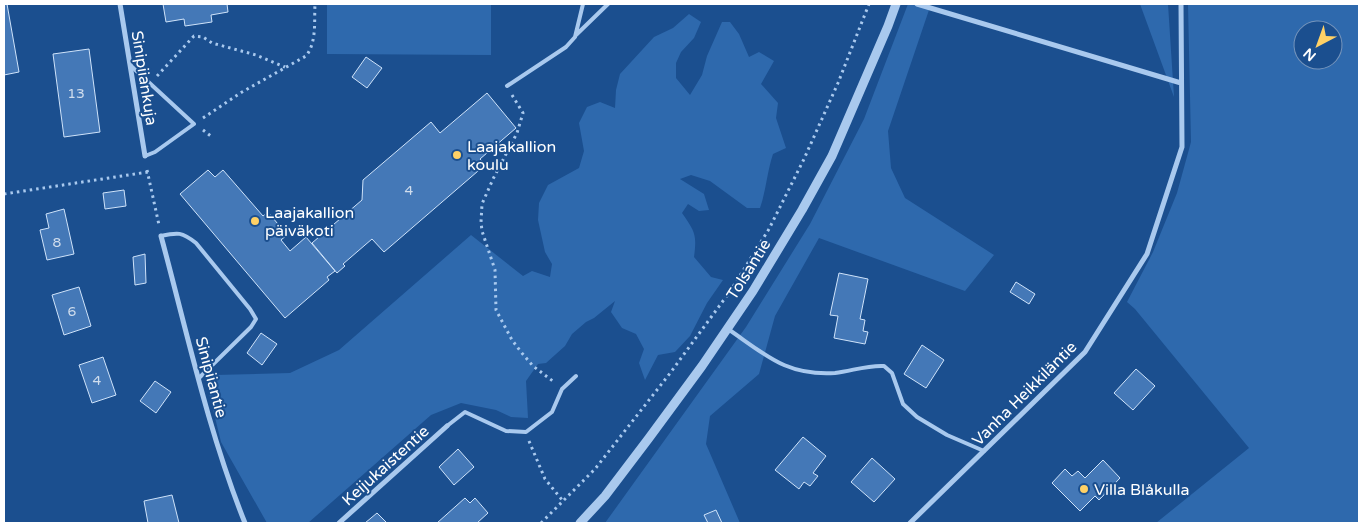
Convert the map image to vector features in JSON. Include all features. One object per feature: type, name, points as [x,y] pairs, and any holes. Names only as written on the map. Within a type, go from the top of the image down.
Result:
[{"type":"street","name":"Sinipiiankuja","points":[[120,4],[145,156]]},
{"type":"street","name":"Tolsantie","points":[[580,523],[605,496],[702,366],[802,210],[832,156],[896,4]]},
{"type":"street","points":[[917,4],[1181,83]]},
{"type":"street","name":"Vanha Heikkiläntie","points":[[910,523],[1085,352],[1147,254],[1182,147],[1181,4]]},
{"type":"street","name":"Sinipiiantie","points":[[161,236],[213,433],[245,523]]},
{"type":"street","name":"Keijukaistentie","points":[[339,523],[447,426]]},
{"type":"lane","points":[[575,37],[583,4]]},
{"type":"lane","points":[[506,86],[556,54],[608,4]]},
{"type":"lane","points":[[129,64],[194,124],[155,152],[145,156]]},
{"type":"lane","points":[[161,236],[176,232],[186,235],[196,243],[256,319],[251,327],[199,378]]},
{"type":"lane","points":[[728,328],[776,362],[802,372],[835,373],[856,371],[869,365],[884,366],[892,373],[903,404],[917,418],[984,451]]},
{"type":"lane","points":[[447,426],[465,412],[506,431],[526,432],[552,412],[562,389],[576,376]]},
{"type":"path","points":[[212,137],[194,124],[242,92],[301,60],[311,50],[315,4]]},
{"type":"path","points":[[541,523],[595,469],[731,290],[769,229],[804,159],[838,83],[869,4]]},
{"type":"path","points":[[150,84],[194,36],[203,37],[212,43],[256,55],[286,67]]},
{"type":"path","points":[[506,86],[523,113],[518,133],[482,204],[481,222],[482,231],[495,270],[496,310],[512,340],[521,352],[533,366],[562,389]]},
{"type":"path","points":[[145,156],[161,236]]},
{"type":"path","points":[[4,194],[148,172]]},
{"type":"path","points":[[526,432],[534,456],[545,479],[563,501]]},
{"type":"shaded area","points":[[327,4],[491,4],[491,55],[327,54]]},
{"type":"shaded area","points":[[908,4],[931,4],[888,131],[891,168],[905,198],[994,255],[965,291],[819,238],[775,316],[759,374],[710,416],[706,444],[740,523],[605,523],[746,327],[810,224],[864,119]]},
{"type":"shaded area","points":[[1140,4],[1168,4],[1174,97]]},
{"type":"shaded area","points":[[1188,4],[1359,4],[1359,523],[1156,523],[1249,448],[1135,309],[1127,302],[1153,252],[1177,193],[1191,142]]},
{"type":"shaded area","points":[[689,14],[701,22],[694,38],[681,52],[676,63],[676,78],[690,95],[702,75],[707,56],[722,22],[730,22],[739,34],[749,57],[759,52],[774,61],[761,84],[778,103],[776,118],[786,148],[773,154],[760,208],[747,208],[710,181],[691,175],[680,179],[704,194],[709,210],[699,211],[688,204],[682,213],[694,233],[694,257],[711,277],[723,280],[707,303],[690,336],[675,352],[658,355],[645,380],[639,363],[644,349],[636,334],[622,328],[611,312],[615,301],[572,334],[565,346],[546,363],[538,364],[526,381],[528,418],[511,417],[496,410],[461,403],[431,415],[308,523],[267,523],[221,442],[209,393],[215,375],[290,373],[339,350],[471,235],[523,276],[532,271],[550,277],[552,264],[545,252],[538,220],[539,203],[548,185],[579,168],[584,151],[579,123],[587,107],[600,102],[615,108],[616,90],[620,74],[654,37],[673,28]]},
{"type":"building","points":[[4,4],[7,4],[19,72],[4,75]]},
{"type":"building","points":[[163,4],[227,4],[228,12],[211,15],[212,22],[185,26],[184,19],[166,22]]},
{"type":"building","points":[[89,49],[100,132],[64,137],[53,54]]},
{"type":"building","points":[[366,57],[382,68],[367,88],[352,77]]},
{"type":"building","points":[[487,93],[516,128],[480,159],[485,165],[384,252],[372,239],[343,264],[345,266],[337,273],[312,243],[362,200],[363,180],[431,122],[440,133]]},
{"type":"building","points":[[208,170],[215,177],[223,170],[263,216],[268,212],[287,235],[281,240],[290,251],[306,237],[335,271],[327,277],[329,280],[285,318],[180,194]]},
{"type":"building","points":[[124,190],[126,206],[105,209],[103,193]]},
{"type":"building","points":[[64,209],[74,254],[47,260],[40,230],[49,228],[46,214]]},
{"type":"building","points":[[145,254],[146,283],[135,285],[133,257]]},
{"type":"building","points":[[839,273],[868,279],[860,319],[865,320],[863,331],[868,332],[865,344],[834,338],[838,316],[830,315]]},
{"type":"building","points":[[1016,282],[1035,294],[1029,304],[1010,292]]},
{"type":"building","points":[[79,287],[91,326],[64,335],[52,295]]},
{"type":"building","points":[[261,333],[277,344],[262,365],[247,353]]},
{"type":"building","points":[[922,345],[944,360],[926,388],[904,374]]},
{"type":"building","points":[[103,357],[116,395],[92,403],[79,365]]},
{"type":"building","points":[[1136,369],[1155,386],[1133,410],[1114,393]]},
{"type":"building","points":[[155,381],[171,392],[156,413],[140,401]]},
{"type":"building","points":[[803,437],[826,456],[813,473],[818,476],[810,486],[804,482],[799,489],[775,470]]},
{"type":"building","points":[[458,449],[474,467],[454,485],[439,467]]},
{"type":"building","points":[[872,458],[895,479],[874,502],[851,482]]},
{"type":"building","name":"Villa Blåkulla","points":[[1103,460],[1120,478],[1099,500],[1095,496],[1080,511],[1052,483],[1065,469],[1072,476],[1078,471],[1085,478]]},
{"type":"building","points":[[172,495],[179,523],[148,523],[144,501]]},
{"type":"building","points":[[465,498],[470,503],[475,498],[488,513],[477,523],[437,523]]},
{"type":"building","points":[[716,510],[722,523],[708,523],[704,515]]},
{"type":"building","points":[[377,513],[387,523],[365,523]]},
{"type":"place","name":"Laajakallion koulu","points":[[457,155]]},
{"type":"place","name":"Laajakallion päiväkoti","points":[[255,221]]},
{"type":"place","name":"Villa Blåkulla","points":[[1084,489]]}]
